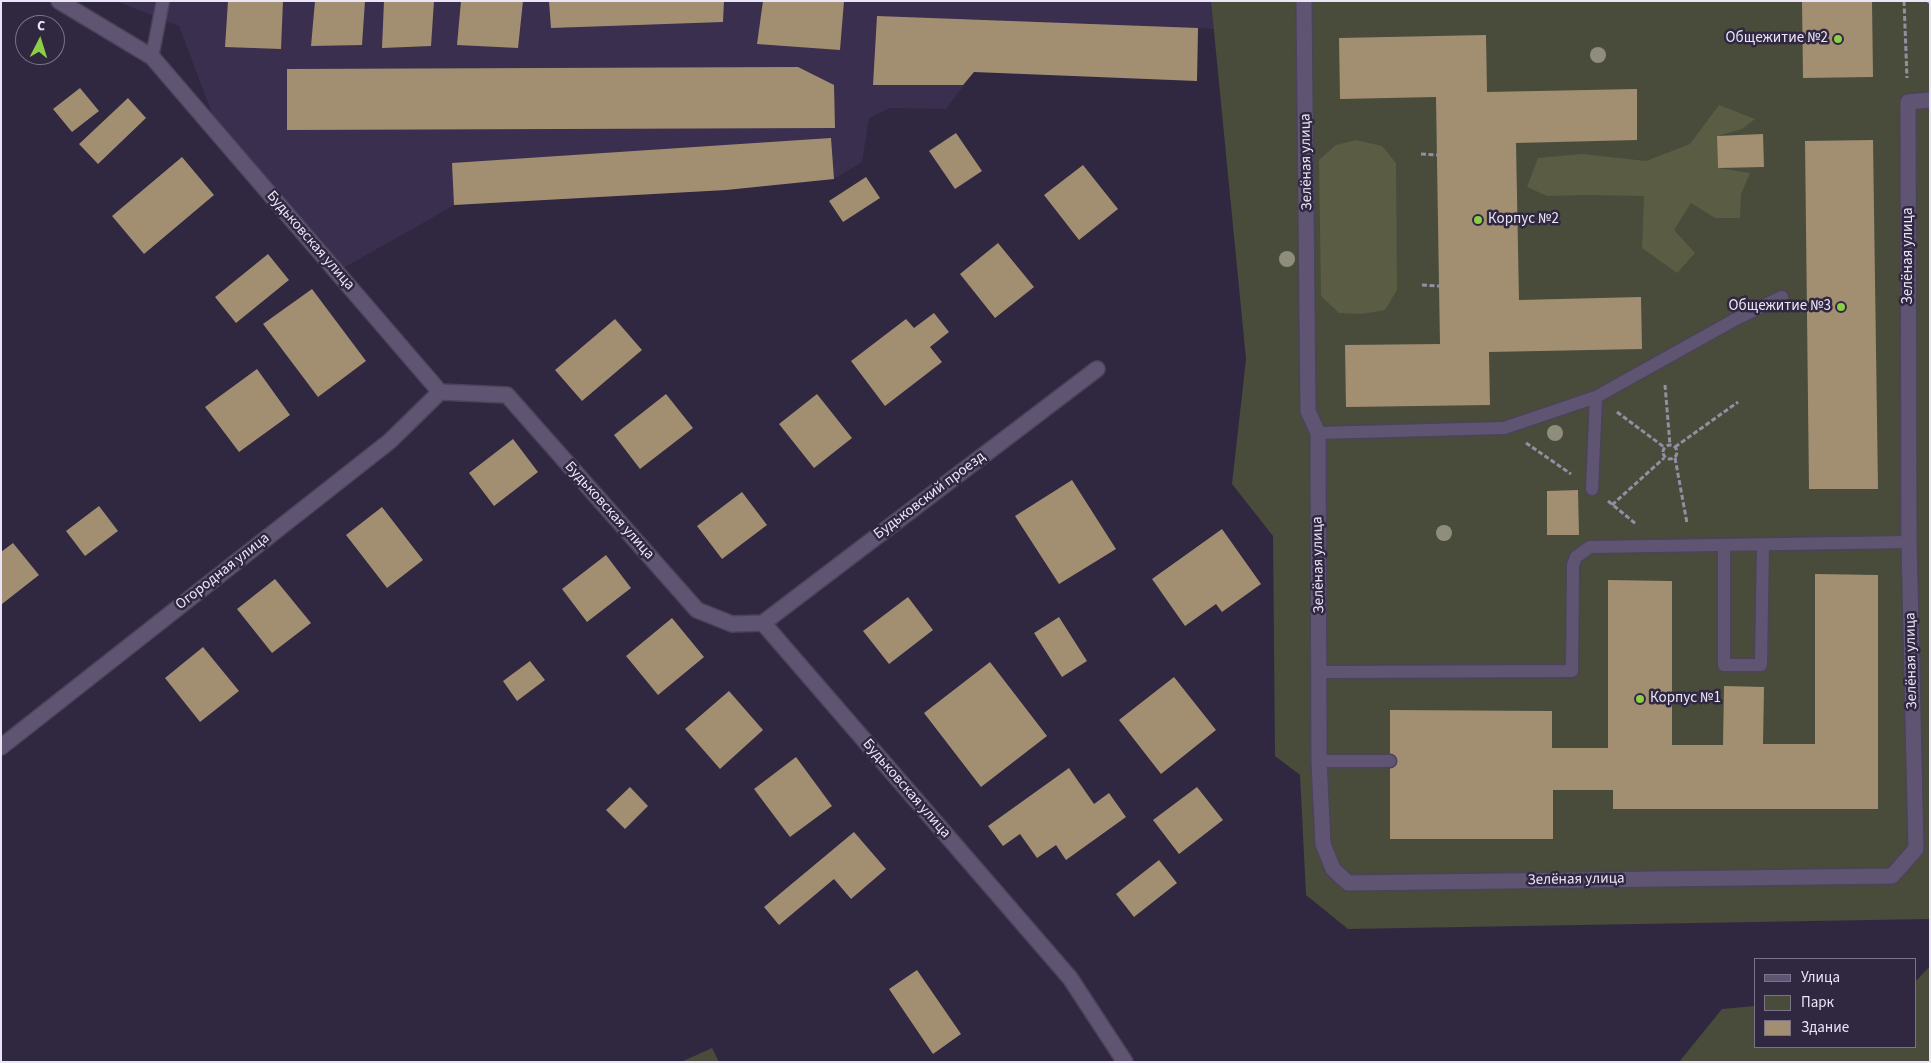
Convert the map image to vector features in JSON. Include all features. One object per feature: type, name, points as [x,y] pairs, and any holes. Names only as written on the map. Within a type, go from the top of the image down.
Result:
[{"type":"street","name":"Будьковская улица","points":[[59,1],[152,58],[440,392],[507,395],[697,610],[732,624],[763,623],[1070,978],[1125,1062]]},
{"type":"street","name":"Зелёная улица","points":[[1304,1],[1308,411],[1318,433],[1319,761],[1323,844],[1332,870],[1348,883],[1892,876],[1916,849],[1909,542],[1908,102]]},
{"type":"street","points":[[1908,102],[1930,100]]},
{"type":"street","name":"Будьковский проезд","points":[[763,623],[1097,369]]},
{"type":"street","name":"Огородная улица","points":[[1,747],[390,441],[440,392]]},
{"type":"lane","points":[[152,58],[163,1]]},
{"type":"lane","points":[[1318,433],[1504,428],[1596,397],[1782,297]]},
{"type":"lane","points":[[1592,489],[1596,397]]},
{"type":"lane","points":[[1320,672],[1572,671],[1573,565],[1576,557],[1590,547],[1909,542]]},
{"type":"lane","points":[[1724,545],[1724,665],[1762,665],[1763,545]]},
{"type":"lane","points":[[1319,761],[1390,761]]},
{"type":"path","points":[[1904,1],[1908,102]]},
{"type":"path","points":[[1421,154],[1437,155]]},
{"type":"path","points":[[1422,285],[1439,286]]},
{"type":"path","points":[[1663,360],[1670,445]]},
{"type":"path","points":[[1596,397],[1664,447]]},
{"type":"path","points":[[1675,447],[1738,402]]},
{"type":"path","points":[[1664,447],[1670,445],[1675,447]]},
{"type":"path","points":[[1664,447],[1662,452],[1664,458]]},
{"type":"path","points":[[1675,447],[1677,452],[1675,458],[1691,546]]},
{"type":"path","points":[[1664,458],[1670,460],[1675,458]]},
{"type":"path","points":[[1612,505],[1664,458]]},
{"type":"shaded area","points":[[116,1],[1211,1],[1214,29],[1198,28],[1197,81],[974,72],[946,109],[890,108],[869,118],[862,162],[834,179],[726,190],[455,205],[343,268],[213,116],[179,26]]},
{"type":"green space","points":[[1211,1],[1930,1],[1930,919],[1348,929],[1306,895],[1300,775],[1275,756],[1273,536],[1232,484],[1246,359]]},
{"type":"green space","points":[[1719,105],[1755,119],[1742,129],[1717,136],[1718,168],[1750,173],[1741,194],[1740,218],[1715,218],[1691,203],[1674,230],[1695,253],[1677,273],[1642,248],[1644,196],[1547,196],[1527,187],[1538,158],[1582,154],[1646,161],[1690,144]]},
{"type":"green space","points":[[1356,140],[1382,146],[1396,163],[1397,290],[1385,310],[1362,314],[1339,313],[1321,296],[1319,160],[1336,145]]},
{"type":"green space","points":[[1930,966],[1930,1062],[1679,1062],[1722,1009],[1754,1006],[1754,1048],[1916,1048],[1916,981]]},
{"type":"green space","points":[[712,1048],[719,1062],[681,1062]]},
{"type":"building","points":[[228,1],[283,1],[281,49],[225,47]]},
{"type":"building","points":[[315,1],[365,1],[362,45],[311,46]]},
{"type":"building","points":[[384,1],[434,1],[431,46],[382,48]]},
{"type":"building","points":[[461,1],[523,1],[518,48],[457,45]]},
{"type":"building","points":[[549,1],[724,1],[723,22],[551,28]]},
{"type":"building","points":[[763,1],[844,1],[840,50],[757,44]]},
{"type":"building","name":"Общежитие №2","points":[[1802,1],[1872,1],[1873,77],[1803,78]]},
{"type":"building","points":[[877,16],[1198,28],[1197,81],[974,72],[963,85],[873,85]]},
{"type":"building","name":"Корпус №2","points":[[1486,35],[1487,92],[1637,89],[1637,140],[1516,143],[1519,300],[1641,297],[1642,349],[1489,352],[1490,405],[1346,407],[1345,345],[1440,344],[1436,97],[1340,99],[1339,38]]},
{"type":"building","points":[[798,67],[834,85],[835,128],[287,130],[287,69]]},
{"type":"building","points":[[80,88],[99,111],[72,132],[53,109]]},
{"type":"building","points":[[128,98],[146,118],[98,164],[79,144]]},
{"type":"building","points":[[956,133],[982,171],[955,189],[929,151]]},
{"type":"building","points":[[1763,134],[1764,167],[1718,168],[1717,136]]},
{"type":"building","points":[[831,138],[834,179],[726,190],[454,205],[452,163]]},
{"type":"building","name":"Общежитие №3","points":[[1873,140],[1878,489],[1809,489],[1805,141]]},
{"type":"building","points":[[182,157],[214,195],[144,254],[112,216]]},
{"type":"building","points":[[1083,165],[1118,209],[1079,240],[1044,195]]},
{"type":"building","points":[[866,177],[880,198],[843,222],[829,201]]},
{"type":"building","points":[[998,243],[1034,287],[995,318],[960,274]]},
{"type":"building","points":[[268,254],[289,280],[236,323],[215,297]]},
{"type":"building","points":[[312,289],[366,361],[318,397],[263,324]]},
{"type":"building","points":[[934,313],[949,332],[930,347],[942,362],[885,406],[851,361],[906,319],[914,328]]},
{"type":"building","points":[[615,319],[642,350],[582,401],[555,370]]},
{"type":"building","points":[[257,369],[290,415],[239,452],[205,407]]},
{"type":"building","points":[[666,394],[693,428],[640,469],[614,435]]},
{"type":"building","points":[[817,394],[852,438],[814,468],[779,424]]},
{"type":"building","points":[[513,439],[538,472],[494,506],[469,473]]},
{"type":"building","points":[[1072,480],[1116,549],[1059,584],[1015,516]]},
{"type":"building","points":[[1578,490],[1579,535],[1547,535],[1547,491]]},
{"type":"building","points":[[742,492],[767,525],[722,559],[697,526]]},
{"type":"building","points":[[99,506],[118,531],[85,556],[66,531]]},
{"type":"building","points":[[382,507],[423,560],[387,588],[346,535]]},
{"type":"building","points":[[1222,529],[1261,584],[1222,612],[1216,604],[1185,626],[1152,579]]},
{"type":"building","points":[[13,543],[39,575],[2,604],[1,552]]},
{"type":"building","points":[[606,555],[631,588],[587,622],[562,589]]},
{"type":"building","name":"Корпус №1","points":[[1815,574],[1878,575],[1878,809],[1613,809],[1613,790],[1553,790],[1553,839],[1390,839],[1390,710],[1552,711],[1552,748],[1608,748],[1608,580],[1672,581],[1672,745],[1723,745],[1724,686],[1764,687],[1763,744],[1815,744]]},
{"type":"building","points":[[275,579],[311,623],[272,653],[237,609]]},
{"type":"building","points":[[908,597],[933,630],[889,664],[863,631]]},
{"type":"building","points":[[1059,617],[1087,661],[1062,677],[1034,633]]},
{"type":"building","points":[[672,618],[704,657],[658,695],[626,656]]},
{"type":"building","points":[[203,647],[239,691],[200,722],[165,678]]},
{"type":"building","points":[[530,661],[545,680],[517,701],[503,681]]},
{"type":"building","points":[[990,662],[1047,736],[981,787],[924,713]]},
{"type":"building","points":[[1174,677],[1216,730],[1161,774],[1119,720]]},
{"type":"building","points":[[729,691],[763,730],[720,769],[685,729]]},
{"type":"building","points":[[796,757],[832,806],[790,837],[754,789]]},
{"type":"building","points":[[1069,768],[1094,804],[1109,793],[1126,817],[1066,860],[1056,845],[1037,858],[1020,834],[1003,846],[988,826]]},
{"type":"building","points":[[630,787],[648,806],[625,829],[606,810]]},
{"type":"building","points":[[1197,787],[1223,820],[1179,854],[1153,820]]},
{"type":"building","points":[[854,832],[886,869],[851,899],[834,879],[779,925],[764,907]]},
{"type":"building","points":[[1159,860],[1177,883],[1134,917],[1116,894]]},
{"type":"building","points":[[917,970],[961,1034],[933,1054],[889,989]]},
{"type":"place","name":"Общежитие №2","points":[[1838,39]]},
{"type":"place","name":"Корпус №2","points":[[1478,220]]},
{"type":"place","name":"Общежитие №3","points":[[1841,307]]},
{"type":"place","name":"Корпус №1","points":[[1640,699]]}]
